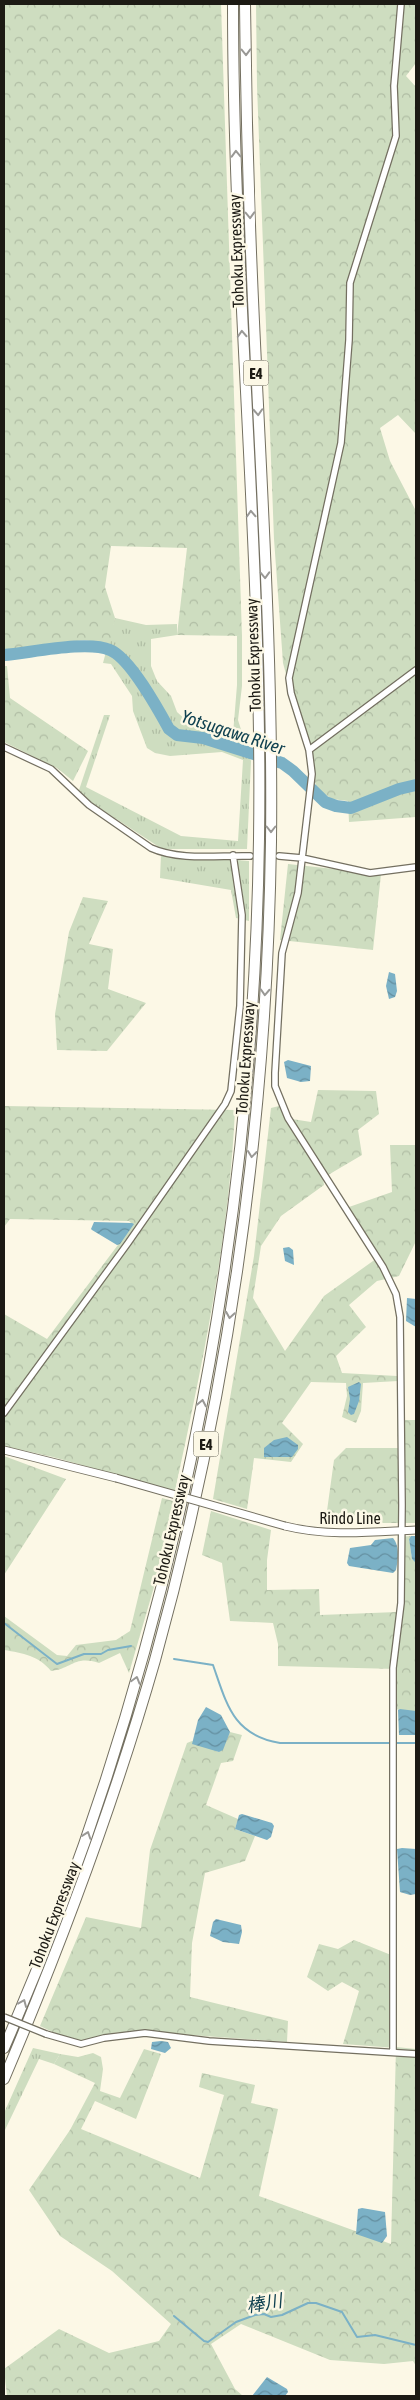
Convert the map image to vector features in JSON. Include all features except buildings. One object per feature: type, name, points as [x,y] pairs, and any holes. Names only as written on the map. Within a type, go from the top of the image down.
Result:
[{"type":"highway","name":"Tohoku Expressway","points":[[4,2048],[39,1964],[78,1860],[128,1707],[161,1588],[194,1442],[218,1314],[242,1133],[254,986],[259,777],[253,556],[238,224],[233,4]]},
{"type":"highway","name":"Tohoku Expressway","points":[[4,2079],[50,1970],[120,1773],[172,1593],[210,1426],[230,1316],[254,1132],[266,976],[271,741],[247,140],[245,4]]},
{"type":"street","points":[[393,2052],[393,1668],[401,1603],[402,1530],[400,1326],[396,1294],[383,1267],[288,1118],[275,1086],[275,1048],[282,954],[298,893],[312,774],[310,750],[291,693],[289,678],[341,443],[350,340],[350,283],[396,136],[394,86],[401,4]]},
{"type":"street","points":[[310,750],[416,670]]},
{"type":"street","points":[[4,747],[51,769],[89,805],[151,848],[168,854],[250,856]]},
{"type":"street","points":[[4,1413],[128,1243],[225,1104],[231,1091],[240,1006],[242,915],[233,856]]},
{"type":"street","points":[[279,856],[302,858],[370,873],[416,867]]},
{"type":"street","name":"Rindo Line","points":[[4,1450],[116,1478],[300,1530],[340,1534],[416,1530]]},
{"type":"street","points":[[4,2017],[46,2034],[81,2044],[104,2038],[145,2033],[209,2041],[416,2054]]},
{"type":"green space","points":[[4,4],[221,4],[242,636],[177,635],[187,548],[111,546],[105,587],[115,618],[110,645],[85,640],[4,650]]},
{"type":"green space","points":[[256,4],[416,4],[416,63],[406,76],[416,87],[416,434],[398,415],[380,428],[390,461],[416,511],[416,817],[349,822],[348,801],[332,799],[317,789],[283,663],[274,539],[257,86]]},
{"type":"green space","points":[[115,618],[146,625],[177,624],[177,635],[151,639],[151,666],[157,681],[171,696],[177,712],[188,722],[233,734],[237,685],[237,636],[242,636],[242,686],[238,720],[251,761],[247,849],[162,849],[92,803],[79,790],[104,715],[110,715],[86,787],[181,836],[238,841],[243,760],[222,752],[170,756],[155,753],[147,748],[133,711],[132,696],[111,664],[103,663]]},
{"type":"green space","points":[[4,666],[7,666],[10,698],[88,751],[73,781],[57,768],[4,742]]},
{"type":"green space","points":[[161,854],[249,861],[249,921],[236,918],[231,890],[160,878]]},
{"type":"green space","points":[[288,864],[381,874],[373,950],[280,940]]},
{"type":"green space","points":[[83,897],[108,901],[89,944],[113,949],[108,989],[146,1003],[107,1051],[57,1050],[55,1014],[69,932]]},
{"type":"green space","points":[[318,1090],[376,1091],[379,1114],[358,1130],[362,1155],[323,1178],[324,1185],[281,1216],[261,1246],[253,1298],[285,1351],[324,1296],[380,1256],[349,1207],[392,1192],[390,1145],[416,1145],[416,1241],[399,1276],[377,1281],[349,1305],[366,1327],[336,1356],[342,1373],[397,1376],[398,1381],[363,1383],[361,1411],[356,1423],[342,1417],[347,1396],[346,1383],[311,1382],[282,1423],[303,1444],[291,1462],[254,1458],[247,1509],[213,1499],[254,1256],[271,1108],[279,1106],[292,1119],[311,1122]]},
{"type":"green space","points":[[4,1106],[235,1110],[227,1206],[213,1302],[175,1491],[53,1457],[4,1446],[4,1314],[47,1339],[133,1225],[129,1221],[10,1219],[4,1227]]},
{"type":"green space","points":[[397,1420],[416,1420],[416,1523],[376,1523],[326,1518],[334,1460],[346,1448],[398,1448]]},
{"type":"green space","points":[[4,1456],[66,1479],[4,1575]]},
{"type":"green space","points":[[162,1498],[173,1501],[154,1587],[129,1673],[120,1653],[99,1663],[78,1661],[64,1668],[51,1671],[36,1659],[24,1654],[4,1650],[4,1616],[57,1655],[67,1656],[76,1645],[116,1640],[130,1631]]},
{"type":"green space","points":[[211,1511],[271,1530],[267,1560],[267,1590],[319,1589],[320,1615],[397,1612],[398,1537],[411,1536],[409,1539],[412,1559],[416,1562],[416,1713],[395,1709],[396,1669],[278,1666],[278,1644],[273,1623],[230,1621],[222,1563],[202,1555]]},
{"type":"green space","points":[[230,1732],[242,1735],[233,1761],[221,1763],[206,1805],[238,1819],[235,1829],[255,1836],[245,1861],[205,1873],[192,1943],[190,1997],[288,2021],[287,2042],[136,2031],[112,2033],[83,2041],[63,2037],[40,2026],[86,1917],[141,1928],[150,1850],[187,1743],[192,1741],[219,1752]]},
{"type":"green space","points":[[354,1940],[396,1957],[396,2047],[416,2049],[416,2366],[413,2361],[384,2364],[330,2360],[241,2324],[211,2344],[235,2389],[243,2396],[7,2396],[4,2369],[59,2329],[109,2353],[159,2341],[171,2324],[112,2271],[60,2236],[29,2190],[70,2130],[95,2083],[54,2064],[60,2054],[78,2057],[93,2053],[101,2057],[103,2069],[100,2091],[120,2098],[144,2049],[161,2054],[136,2119],[95,2101],[81,2129],[200,2178],[224,2095],[199,2087],[202,2073],[255,2085],[251,2103],[278,2109],[259,2196],[391,2244],[396,2048],[343,2044],[359,1991],[342,1982],[328,1991],[307,1977],[319,1944],[338,1949]]},
{"type":"green space","points":[[33,2048],[60,2054],[54,2064],[39,2059],[4,2132],[4,2113]]},
{"type":"water","points":[[389,972],[395,974],[397,991],[395,997],[389,999],[386,986]]},
{"type":"water","points":[[288,1060],[311,1066],[310,1081],[301,1082],[287,1078],[284,1062]]},
{"type":"water","points":[[94,1222],[134,1224],[120,1244],[117,1245],[91,1229]]},
{"type":"water","points":[[289,1247],[293,1250],[294,1265],[285,1261],[283,1248]]},
{"type":"water","points":[[407,1298],[416,1299],[416,1327],[406,1321]]},
{"type":"water","points":[[359,1382],[361,1384],[359,1401],[354,1414],[351,1415],[348,1412],[350,1399],[348,1387]]},
{"type":"water","points":[[287,1437],[298,1445],[298,1449],[292,1457],[264,1457],[264,1448],[274,1440]]},
{"type":"water","points":[[411,1536],[416,1536],[416,1563],[412,1559],[409,1539]]},
{"type":"water","points":[[393,1538],[397,1545],[398,1553],[396,1570],[393,1573],[349,1566],[347,1563],[350,1548],[371,1545],[375,1540]]},
{"type":"water","points":[[206,1707],[221,1715],[230,1732],[223,1750],[219,1752],[192,1744],[198,1720]]},
{"type":"water","points":[[398,1710],[416,1711],[416,1735],[399,1735]]},
{"type":"water","points":[[242,1814],[272,1823],[274,1826],[271,1837],[267,1840],[235,1829],[239,1815]]},
{"type":"water","points":[[397,1849],[416,1849],[416,1894],[410,1895],[400,1892]]},
{"type":"water","points":[[216,1919],[241,1925],[242,1932],[239,1944],[223,1942],[210,1936],[213,1922]]},
{"type":"water","points":[[152,2042],[168,2042],[171,2048],[165,2053],[151,2049]]},
{"type":"water","points":[[358,2209],[385,2212],[387,2236],[382,2243],[356,2234]]},
{"type":"water","points":[[267,2377],[287,2389],[288,2392],[285,2396],[252,2396]]},
{"type":"waterway","name":"Yotsugawa River","points":[[4,655],[87,646],[110,650],[118,655],[135,673],[169,729],[177,735],[203,738],[282,763],[325,802],[336,806],[351,808],[399,789],[416,785]]},
{"type":"waterway","points":[[4,1623],[57,1664],[84,1654],[101,1654],[108,1650],[131,1646]]},
{"type":"waterway","points":[[174,1659],[213,1665],[234,1716],[252,1733],[264,1739],[280,1743],[416,1743]]},
{"type":"waterway","name":"棒川","points":[[174,2316],[204,2341],[208,2342],[236,2322],[255,2315],[264,2314],[271,2317],[282,2315],[308,2303],[316,2303],[342,2312],[357,2337],[375,2335],[416,2345]]}]
